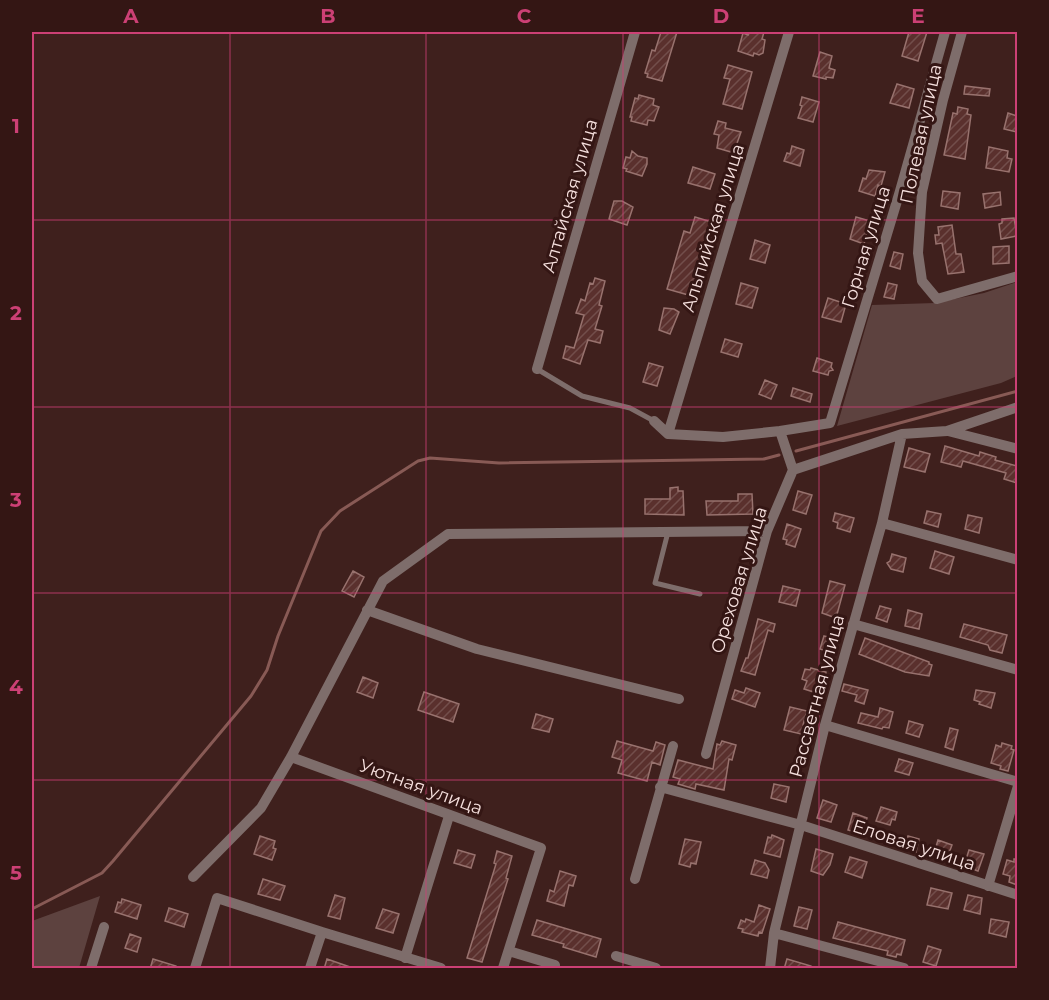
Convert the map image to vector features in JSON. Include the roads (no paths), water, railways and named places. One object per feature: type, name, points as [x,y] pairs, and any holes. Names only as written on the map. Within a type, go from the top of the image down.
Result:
[{"type":"street","name":"Алтайская улица","points":[[537,369],[635,32]]},
{"type":"street","name":"Альпийская улица","points":[[668,434],[789,32]]},
{"type":"street","name":"Горная улица","points":[[780,431],[830,423],[945,32]]},
{"type":"street","name":"Полевая улица","points":[[962,32],[943,100],[922,192],[918,253],[922,281],[937,299],[1017,276]]},
{"type":"street","points":[[900,191],[922,192]]},
{"type":"street","points":[[654,421],[668,434],[723,437],[780,431],[793,470],[902,434],[947,431],[1017,407]]},
{"type":"street","points":[[947,431],[1017,449]]},
{"type":"street","name":"Рассветная улица","points":[[770,969],[774,933],[825,724],[882,523],[902,434]]},
{"type":"street","name":"Ореховая улица","points":[[706,754],[767,531],[793,470]]},
{"type":"street","points":[[882,523],[1017,560]]},
{"type":"street","points":[[193,877],[261,808],[291,756],[383,580],[448,534],[767,531]]},
{"type":"street","points":[[367,610],[477,649],[679,699]]},
{"type":"street","points":[[853,624],[1017,670]]},
{"type":"street","points":[[825,724],[1017,784],[988,886]]},
{"type":"street","points":[[634,879],[673,746]]},
{"type":"street","name":"Уютная улица","points":[[291,756],[541,848],[509,951]]},
{"type":"street","name":"Еловая улица","points":[[660,787],[801,825],[1017,895]]},
{"type":"street","points":[[405,958],[449,816]]},
{"type":"street","points":[[195,969],[217,898],[405,958],[422,966],[441,969]]},
{"type":"street","points":[[91,969],[104,927]]},
{"type":"street","points":[[310,969],[322,932]]},
{"type":"street","points":[[774,933],[904,969]]},
{"type":"street","points":[[503,969],[509,951],[555,965]]},
{"type":"street","points":[[616,956],[656,969]]},
{"type":"lane","points":[[537,369],[582,396],[630,408],[654,421]]},
{"type":"lane","points":[[668,532],[655,583],[700,594]]},
{"type":"waterway","points":[[796,451],[1018,391]]},
{"type":"waterway","points":[[32,909],[102,873],[113,861],[251,696],[267,670],[278,636],[321,531],[340,511],[418,461],[430,458],[499,463],[764,459],[779,455]]}]
